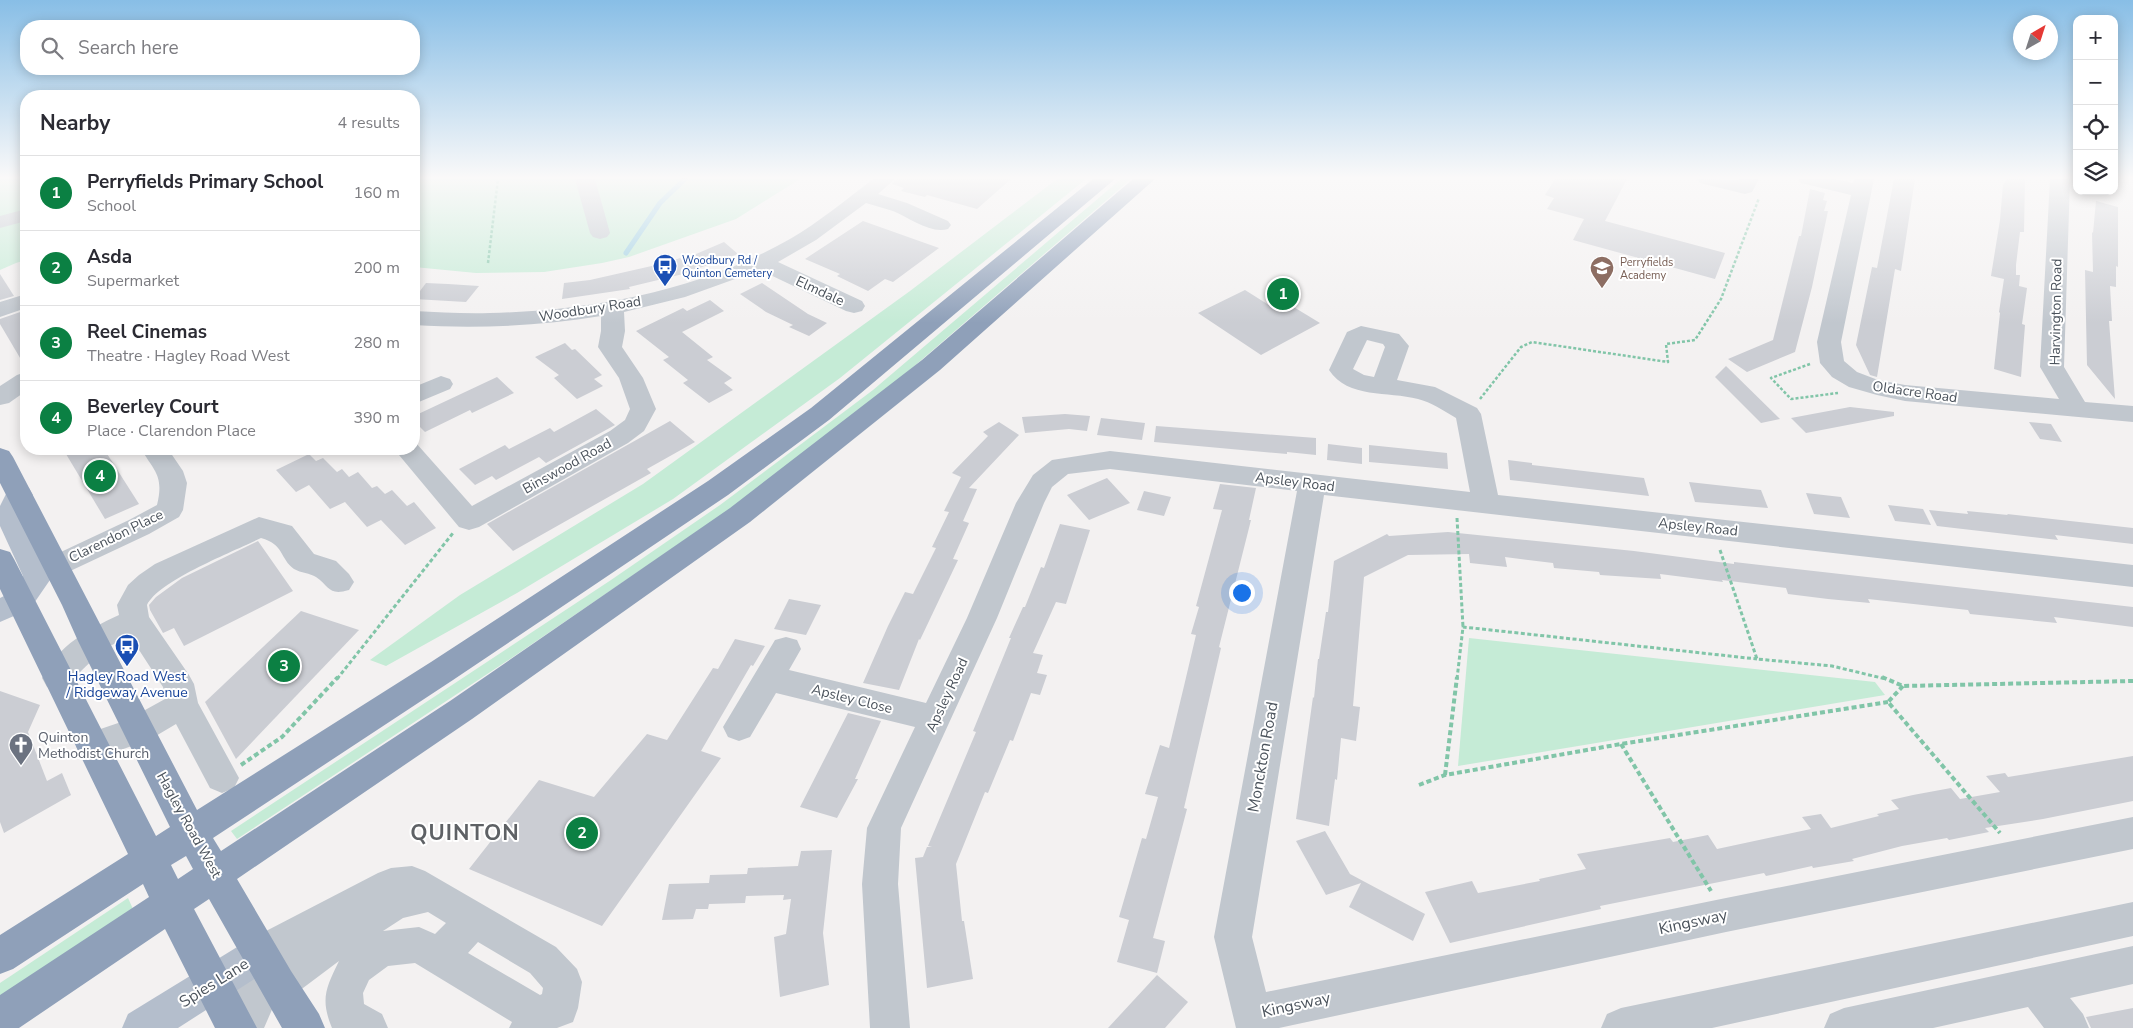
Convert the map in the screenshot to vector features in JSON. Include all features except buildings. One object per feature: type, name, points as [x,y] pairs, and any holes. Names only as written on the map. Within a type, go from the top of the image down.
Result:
[{"type":"highway","points":[[0,956],[442,671],[718,488],[820,414],[1047,227]]},
{"type":"highway","points":[[0,1018],[460,710],[740,516],[930,366],[1090,227]]},
{"type":"highway","name":"Hagley Road West","points":[[0,457],[77,605],[93,641],[179,811],[269,969],[305,1028]]},
{"type":"highway","points":[[0,559],[10,606],[58,678],[212,984],[237,1028]]},
{"type":"main road","points":[[10,606],[38,576],[9,516],[19,495]]},
{"type":"main road","name":"Spies Lane","points":[[142,1028],[212,984],[269,969]]},
{"type":"street","points":[[598,227],[600,233]]},
{"type":"street","name":"Woodbury Road","points":[[420,319],[522,319],[612,308],[677,293],[760,262],[810,236],[822,227]]},
{"type":"street","points":[[1830,357],[1829,342],[1853,227]]},
{"type":"street","name":"Harvington Road","points":[[2058,227],[2052,367],[2078,410]]},
{"type":"street","name":"Elmdale","points":[[760,262],[854,306]]},
{"type":"street","points":[[0,310],[20,302]]},
{"type":"street","name":"Binswood Road","points":[[469,520],[619,437],[635,425],[643,409],[631,378],[610,347],[613,331],[612,308]]},
{"type":"street","name":"Oldacre Road","points":[[1830,357],[1834,365],[1848,376],[1876,388],[1905,393],[2133,414]]},
{"type":"street","points":[[0,387],[20,382]]},
{"type":"street","points":[[0,397],[20,384]]},
{"type":"street","points":[[420,393],[440,384]]},
{"type":"street","points":[[1383,385],[1424,392],[1451,402],[1468,414],[1486,504]]},
{"type":"street","name":"Clarendon Place","points":[[56,566],[139,528],[169,510],[174,491],[173,473],[159,455]]},
{"type":"street","points":[[412,455],[469,520]]},
{"type":"street","name":"Apsley Road","points":[[890,1028],[880,884],[884,828],[982,618],[1030,503],[1042,480],[1061,466],[1110,460],[2133,576]]},
{"type":"street","name":"Monckton Road","points":[[1255,1021],[1233,937],[1312,484]]},
{"type":"street","points":[[222,778],[182,705],[178,684],[135,620],[132,605],[138,593],[149,582],[165,572],[259,527],[282,533],[304,561],[326,569],[339,582]]},
{"type":"street","points":[[58,678],[70,662],[93,641],[135,620]]},
{"type":"street","points":[[739,727],[786,649]]},
{"type":"street","name":"Apsley Close","points":[[768,678],[936,719]]},
{"type":"street","points":[[92,746],[138,730],[182,705]]},
{"type":"street","name":"Kingsway","points":[[1255,1021],[1726,915],[2133,834]]},
{"type":"street","points":[[242,1028],[255,1005],[242,982],[344,934],[396,902],[433,896],[543,960],[563,982],[559,1008],[533,1022],[419,945],[381,949],[356,967],[344,992],[346,1015],[368,1028]]},
{"type":"street","points":[[1621,1028],[2133,919]]},
{"type":"street","points":[[439,957],[473,920]]},
{"type":"street","points":[[1844,1028],[2133,965]]},
{"type":"street","points":[[2036,986],[2069,1028]]},
{"type":"path","points":[[488,263],[492,227]]},
{"type":"path","points":[[1468,414],[1521,347],[1532,342],[1668,362],[1666,344],[1695,340],[1721,299],[1749,227]]},
{"type":"path","points":[[1830,357],[1771,378],[1792,399],[1876,388]]},
{"type":"path","points":[[1445,775],[1464,627],[1456,500]]},
{"type":"path","points":[[222,778],[282,737],[319,700],[360,652],[448,538],[469,520]]},
{"type":"path","points":[[1713,529],[1757,659]]},
{"type":"path","points":[[1464,627],[1845,669],[1884,677],[1904,686],[2133,681]]},
{"type":"path","points":[[1418,785],[1445,775],[1621,744],[1888,702],[1904,686]]},
{"type":"path","points":[[1888,702],[2020,856]]},
{"type":"path","points":[[1621,744],[1726,915]]},
{"type":"green space","points":[[0,227],[20,227],[20,262],[0,270]]},
{"type":"green space","points":[[420,227],[714,227],[629,257],[602,263],[544,272],[476,273],[420,268]]},
{"type":"green space","points":[[994,227],[1027,227],[840,378],[673,499],[517,593],[386,666],[370,660],[460,595],[643,484],[910,291]]},
{"type":"green space","points":[[1065,227],[1075,227],[904,375],[745,499],[510,659],[237,839],[231,831],[611,580],[720,505],[873,390]]},
{"type":"green space","points":[[1469,638],[1875,682],[1885,695],[1458,766]]},
{"type":"green space","points":[[128,898],[133,909],[0,998],[0,983]]},
{"type":"waterway","points":[[626,253],[644,227]]},
{"type":"place","name":"Woodbury Rd / Quinton Cemetery","points":[[665,287]]},
{"type":"place","name":"Perryfields Academy","points":[[1602,289]]},
{"type":"place","name":"Perryfields Primary School","points":[[1283,294]]},
{"type":"place","name":"Beverley Court","points":[[100,476]]},
{"type":"place","name":"Reel Cinemas","points":[[284,666]]},
{"type":"place","name":"Hagley Road West / Ridgeway Avenue","points":[[127,667]]},
{"type":"place","name":"Quinton Methodist Church","points":[[21,766]]},
{"type":"place","name":"Asda","points":[[582,833]]},
{"type":"district","name":"QUINTON","points":[[465,833]]}]
